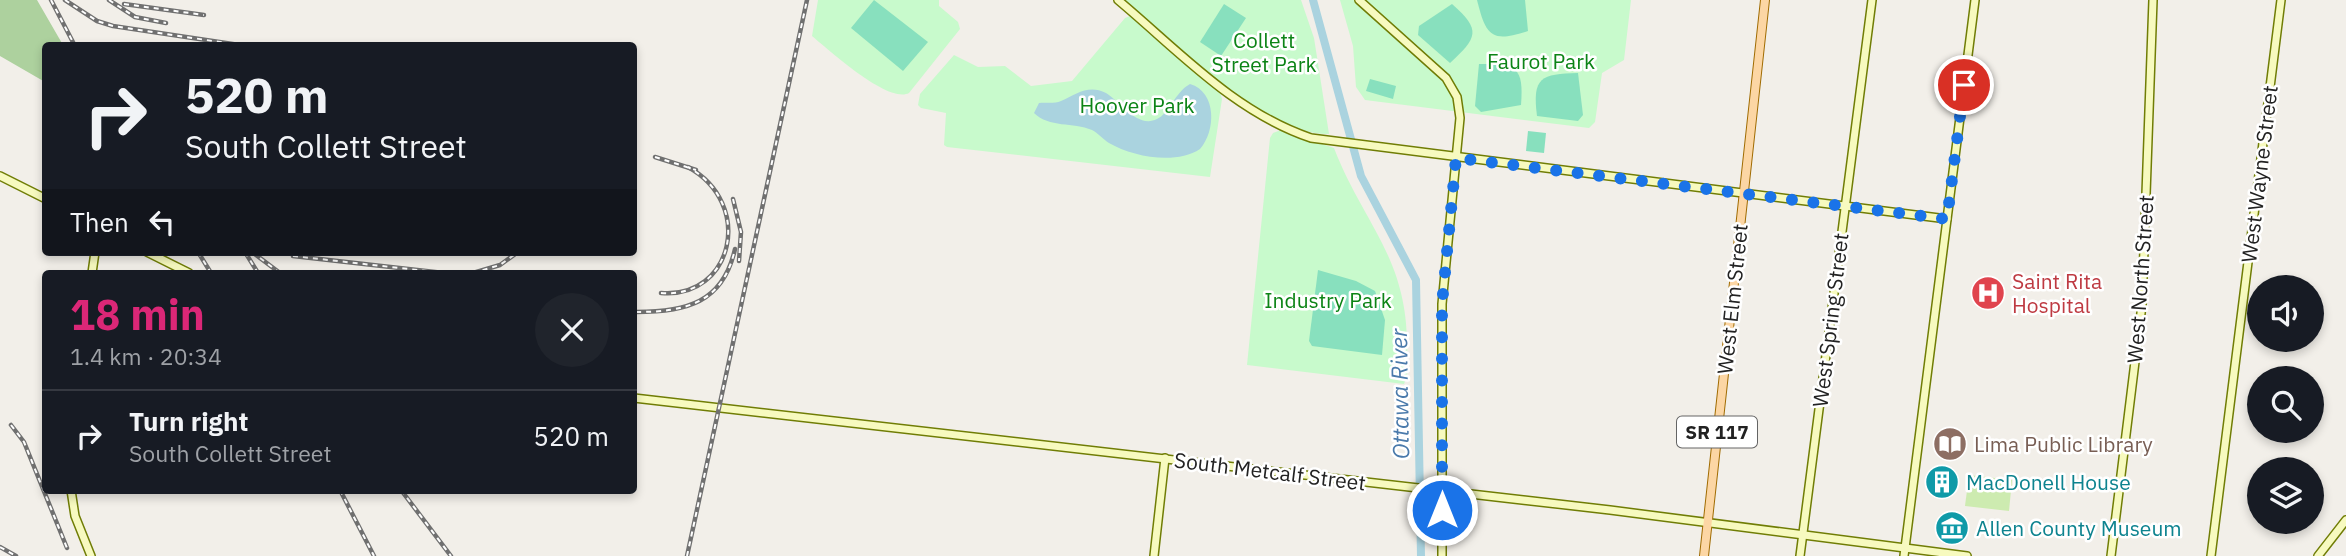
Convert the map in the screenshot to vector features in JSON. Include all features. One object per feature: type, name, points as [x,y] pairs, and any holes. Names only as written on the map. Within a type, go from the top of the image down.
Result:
[{"type":"main road","name":"West Elm Street","points":[[1704,556],[1765,0]]},
{"type":"street","points":[[1118,0],[1238,103],[1279,125],[1325,140],[1947,219]]},
{"type":"street","points":[[1360,0],[1453,88],[1460,118],[1442,304],[1442,556]]},
{"type":"street","name":"West Spring Street","points":[[1800,556],[1872,0]]},
{"type":"street","points":[[1905,553],[1975,0]]},
{"type":"street","name":"West North Street","points":[[2111,556],[2142,305],[2153,0]]},
{"type":"street","name":"West Wayne Street","points":[[2211,556],[2281,0]]},
{"type":"street","points":[[0,176],[42,197]]},
{"type":"street","points":[[155,256],[183,270]]},
{"type":"street","name":"South Metcalf Street","points":[[637,398],[1610,510],[1803,536],[1905,553],[1967,556]]},
{"type":"street","points":[[1154,556],[1166,458]]},
{"type":"street","points":[[72,494],[75,516],[91,556]]},
{"type":"street","points":[[2318,556],[2346,520]]},
{"type":"green space","points":[[0,0],[37,0],[61,42],[42,42],[42,80],[0,56]]},
{"type":"green space","points":[[818,0],[939,0],[939,6],[958,22],[960,29],[909,93],[900,94],[887,91],[859,74],[812,36]]},
{"type":"green space","points":[[874,0],[928,42],[903,71],[851,28]]},
{"type":"green space","name":"Collett Street Park","points":[[1123,0],[1301,0],[1314,38],[1329,134],[1303,130],[1276,120],[1248,103],[1192,61]]},
{"type":"green space","name":"Faurot Park","points":[[1340,0],[1631,0],[1624,60],[1602,73],[1595,122],[1589,128],[1365,100],[1356,87],[1353,46]]},
{"type":"green space","points":[[1477,0],[1525,0],[1528,31],[1506,36],[1492,34],[1487,29]]},
{"type":"green space","points":[[1224,4],[1246,18],[1221,56],[1200,42]]},
{"type":"green space","points":[[1452,4],[1468,21],[1472,34],[1466,47],[1450,63],[1418,35],[1419,26]]},
{"type":"green space","name":"Hoover Park","points":[[1130,16],[1220,92],[1222,99],[1210,177],[947,147],[944,145],[946,113],[918,105],[920,94],[954,55],[978,67],[1005,66],[1031,86],[1072,81],[1125,18]]},
{"type":"green space","points":[[1479,64],[1502,65],[1515,70],[1521,82],[1521,105],[1481,112],[1475,106]]},
{"type":"green space","points":[[1578,73],[1583,115],[1578,121],[1537,116],[1536,93],[1542,80],[1555,75]]},
{"type":"green space","points":[[1370,79],[1396,86],[1393,99],[1366,91]]},
{"type":"green space","name":"Industry Park","points":[[1281,130],[1334,148],[1381,240],[1399,286],[1405,312],[1408,364],[1404,384],[1247,365],[1270,138],[1273,133]]},
{"type":"green space","points":[[1528,131],[1546,133],[1544,153],[1526,151]]},
{"type":"green space","points":[[1318,270],[1356,281],[1375,291],[1385,320],[1382,355],[1312,346],[1309,341]]},
{"type":"green space","points":[[1969,475],[2012,480],[2009,511],[1965,506]]},
{"type":"water","points":[[1190,84],[1205,95],[1209,103],[1211,123],[1200,149],[1179,157],[1154,157],[1130,152],[1109,143],[1092,130],[1047,121],[1034,113],[1039,103],[1058,102],[1094,89],[1106,93],[1136,117],[1150,121],[1165,113],[1180,92]]},
{"type":"waterway","name":"Ottawa River","points":[[1313,0],[1361,176],[1416,280],[1421,556]]},
{"type":"railway","points":[[51,0],[73,42]]},
{"type":"railway","points":[[65,0],[97,21],[113,26],[219,42]]},
{"type":"railway","points":[[109,0],[135,17],[166,23]]},
{"type":"railway","points":[[687,556],[807,0]]},
{"type":"railway","points":[[124,4],[204,15]]},
{"type":"railway","points":[[655,157],[696,170]]},
{"type":"railway","points":[[661,293],[686,291],[705,281],[719,266],[727,246],[728,225],[722,203],[709,183],[688,167]]},
{"type":"railway","points":[[733,199],[741,232],[739,261]]},
{"type":"railway","points":[[637,312],[671,310],[700,301],[722,282],[735,249]]},
{"type":"railway","points":[[200,256],[209,270]]},
{"type":"railway","points":[[247,256],[256,270]]},
{"type":"railway","points":[[257,256],[276,270]]},
{"type":"railway","points":[[293,256],[417,270]]},
{"type":"railway","points":[[483,270],[500,265],[512,256]]},
{"type":"railway","points":[[11,425],[24,442],[42,486]]},
{"type":"railway","points":[[45,494],[67,548]]},
{"type":"railway","points":[[342,494],[374,556]]},
{"type":"railway","points":[[404,494],[451,556]]},
{"type":"railway","points":[[0,547],[16,556]]},
{"type":"place","name":"Saint Rita Hospital","points":[[1988,293]]},
{"type":"place","name":"Lima Public Library","points":[[1950,444]]},
{"type":"place","name":"MacDonell House","points":[[1942,482]]},
{"type":"place","name":"Allen County Museum","points":[[1952,528]]},
{"type":"route","points":[[1442,510],[1442,304],[1456,158],[1947,219],[1964,85]]}]
